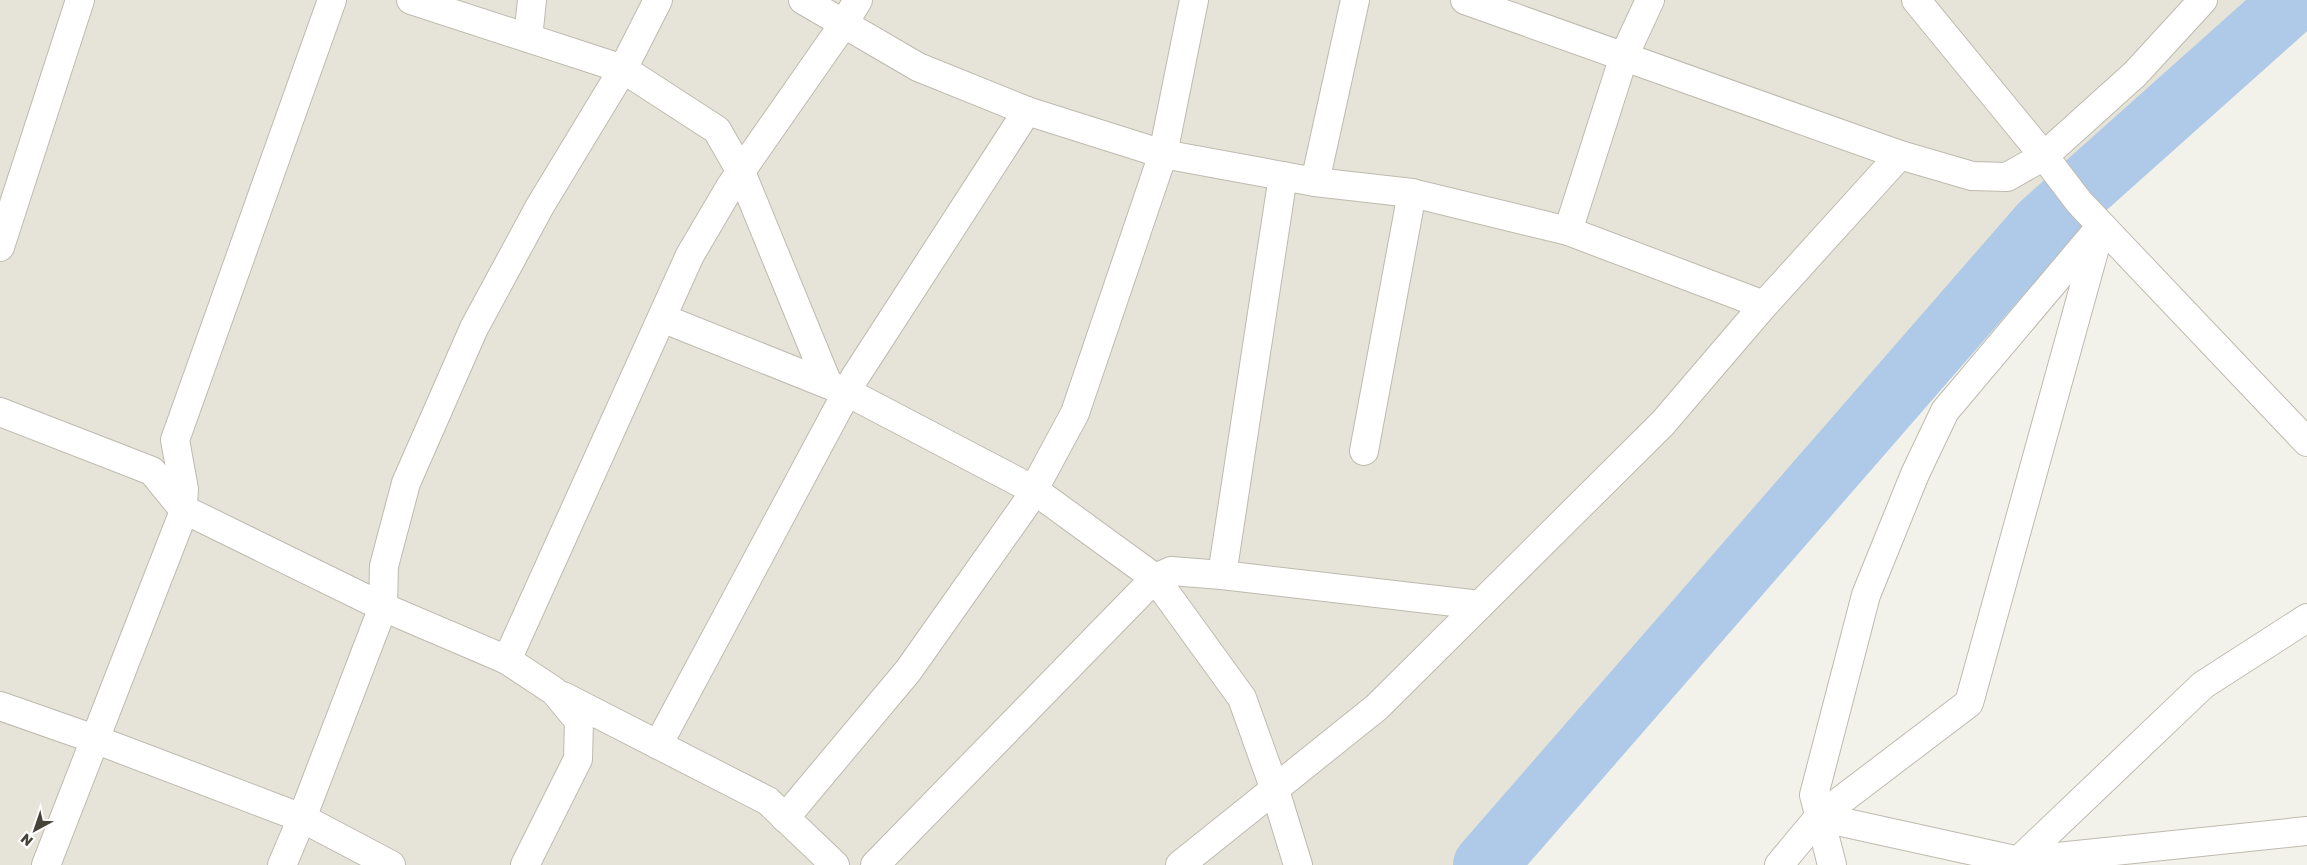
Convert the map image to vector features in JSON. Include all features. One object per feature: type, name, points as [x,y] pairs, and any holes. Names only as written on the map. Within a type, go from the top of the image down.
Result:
[{"type":"street","points":[[0,247],[80,0]]},
{"type":"street","points":[[46,865],[97,740],[182,516],[184,489],[175,440],[332,0]]},
{"type":"street","points":[[410,0],[623,69],[717,130],[741,172],[838,388]]},
{"type":"street","points":[[528,38],[532,0]]},
{"type":"street","points":[[282,865],[383,608],[384,566],[406,483],[474,328],[540,206],[623,69],[658,0]]},
{"type":"street","points":[[803,0],[918,67],[1027,112],[1163,154],[1316,182],[1412,193],[1568,231],[1764,305]]},
{"type":"street","points":[[507,660],[690,255],[741,172],[843,25],[858,0]]},
{"type":"street","points":[[785,818],[908,671],[1034,490],[1075,413],[1163,154],[1194,0]]},
{"type":"street","points":[[1316,182],[1355,0]]},
{"type":"street","points":[[1465,0],[1900,155],[1972,176],[2007,177],[2045,157],[2135,74],[2203,0]]},
{"type":"street","points":[[1568,231],[1624,56],[1650,0]]},
{"type":"street","points":[[1916,0],[2045,157],[2079,202],[2307,442]]},
{"type":"street","points":[[658,745],[838,388],[1027,112]]},
{"type":"street","points":[[1180,865],[1377,707],[1663,423],[1764,305],[1900,155]]},
{"type":"street","points":[[1222,575],[1283,176]]},
{"type":"street","points":[[1364,451],[1412,193]]},
{"type":"street","points":[[1832,865],[1814,795],[1866,595],[1915,474],[1944,411],[2101,226]]},
{"type":"street","points":[[1779,865],[1820,817],[1969,703],[2101,226]]},
{"type":"street","points":[[662,318],[838,388],[1034,490],[1155,578],[1242,698],[1275,790],[1298,865]]},
{"type":"street","points":[[0,412],[152,471],[183,509],[383,608],[507,660],[554,691],[768,801],[835,865]]},
{"type":"street","points":[[875,865],[1155,578],[1171,571],[1222,575],[1480,605]]},
{"type":"street","points":[[2016,863],[2203,685],[2307,618]]},
{"type":"street","points":[[525,865],[578,759],[579,721],[554,691]]},
{"type":"street","points":[[0,706],[97,740],[302,818],[391,865]]},
{"type":"street","points":[[1820,817],[2016,863],[2307,831]]},
{"type":"street","points":[[1798,865],[1820,817]]},
{"type":"shaded area","points":[[0,0],[2267,0],[1718,587],[1478,865],[0,865]]},
{"type":"waterway","points":[[1485,865],[2042,225],[2294,0]]}]
